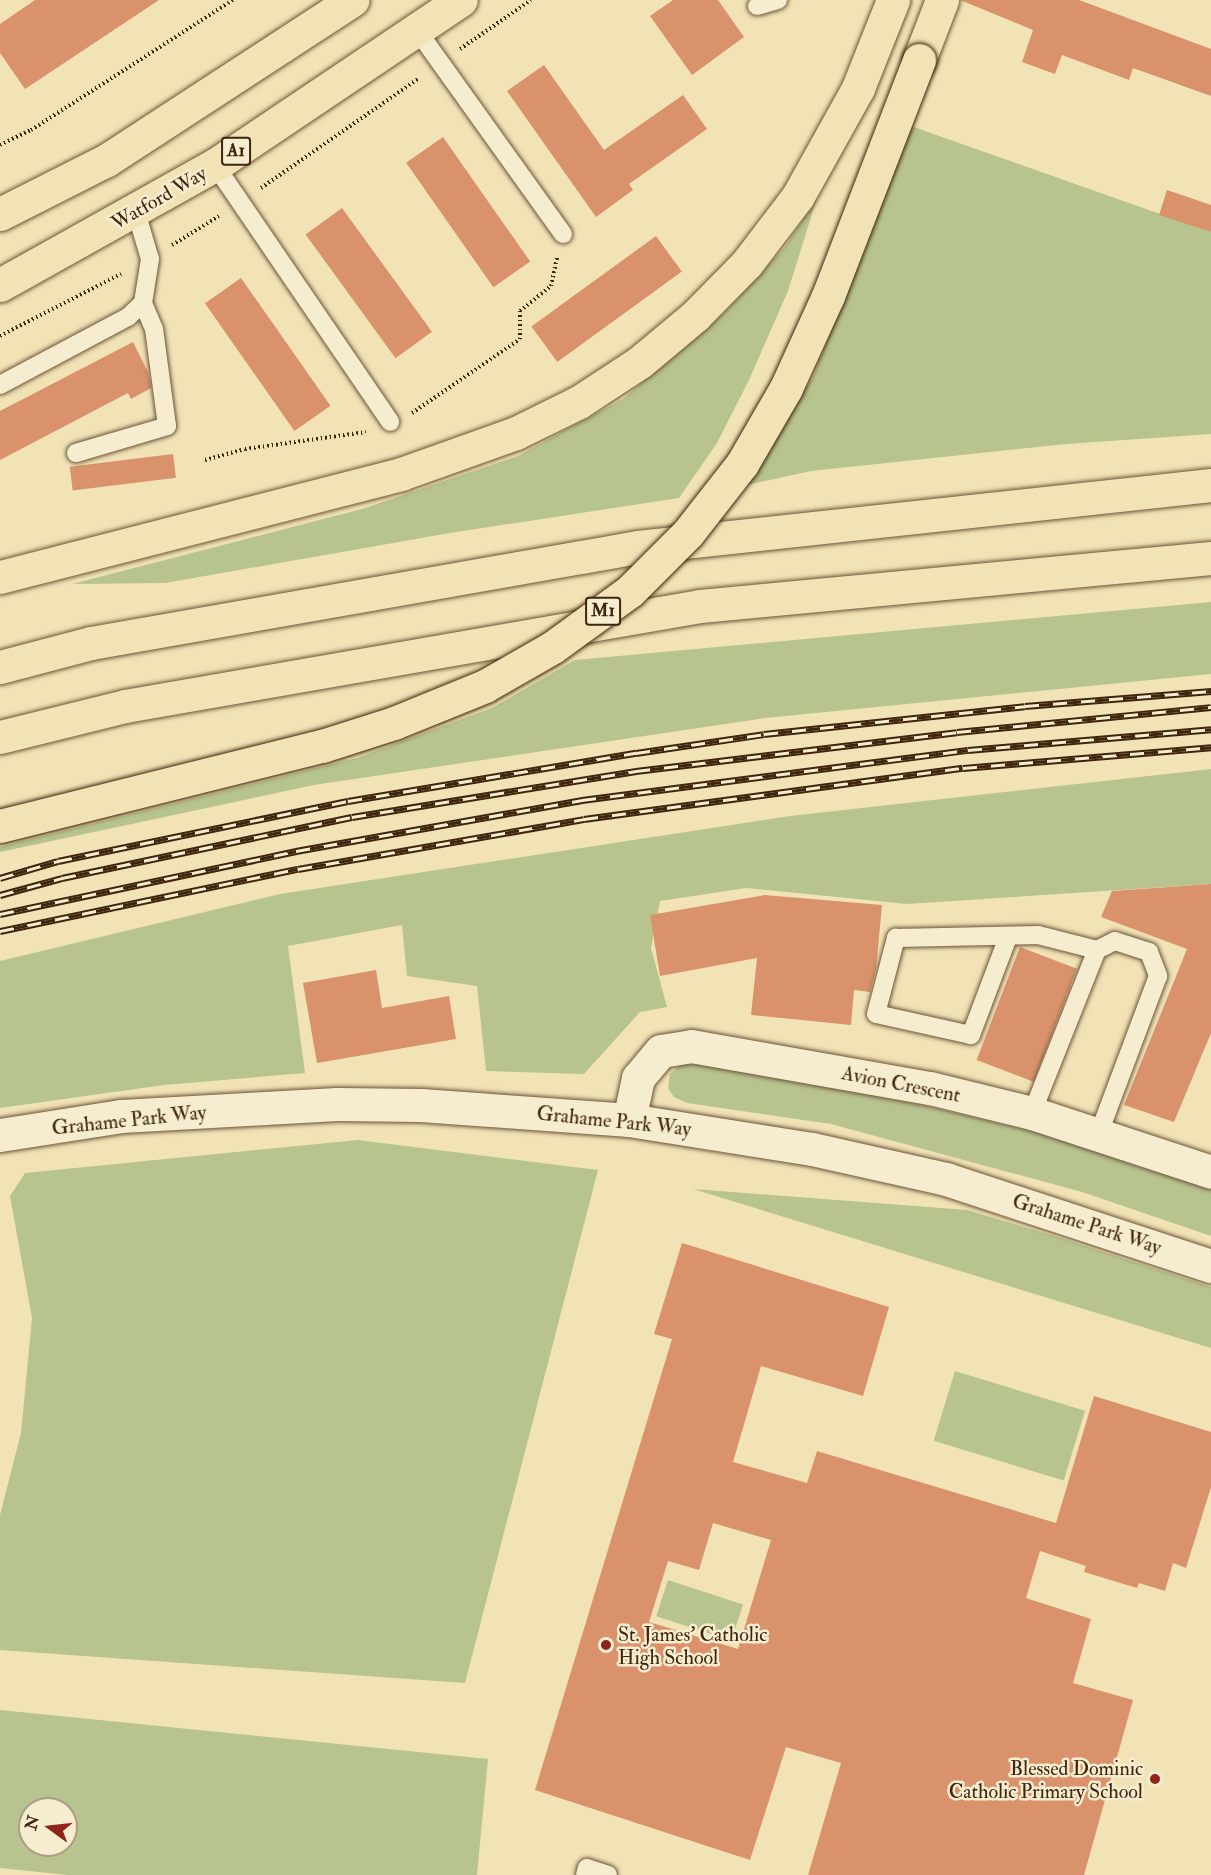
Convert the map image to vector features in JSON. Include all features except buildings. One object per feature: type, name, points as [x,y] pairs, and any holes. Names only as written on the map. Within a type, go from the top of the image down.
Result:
[{"type":"highway","points":[[0,214],[107,160],[352,0]]},
{"type":"highway","name":"Watford Way","points":[[0,285],[136,212],[215,165],[461,0]]},
{"type":"highway","points":[[0,577],[401,474],[516,433],[579,402],[640,362],[695,316],[747,263],[798,196],[829,144],[858,88],[893,0]]},
{"type":"highway","name":"M1","points":[[0,826],[322,746],[394,723],[495,680],[554,647],[630,591],[688,533],[742,464],[786,388],[828,296],[942,0]]},
{"type":"highway","points":[[0,667],[91,644],[638,547],[1211,485]]},
{"type":"highway","name":"M1","points":[[0,737],[125,706],[700,606],[1211,558]]},
{"type":"street","name":"Avion Crescent","points":[[629,1120],[638,1078],[661,1051],[691,1046],[930,1088],[1032,1113],[1099,1133],[1211,1172]]},
{"type":"street","name":"Grahame Park Way","points":[[0,1135],[121,1116],[337,1104],[421,1105],[629,1120],[812,1149],[946,1179],[1211,1266]]},
{"type":"lane","points":[[757,6],[778,0]]},
{"type":"lane","points":[[417,30],[563,234]]},
{"type":"lane","points":[[215,165],[390,422]]},
{"type":"lane","points":[[0,385],[128,317],[142,303],[150,259],[136,212]]},
{"type":"lane","points":[[76,453],[167,426],[154,329],[142,303]]},
{"type":"lane","points":[[1008,937],[971,1035],[876,1014],[896,938],[1038,935],[1097,950],[1115,941],[1149,952],[1158,976],[1099,1133]]},
{"type":"lane","points":[[1032,1113],[1097,950]]},
{"type":"lane","points":[[585,1875],[587,1868],[608,1875]]},
{"type":"path","points":[[0,145],[31,130],[233,0]]},
{"type":"path","points":[[0,336],[150,259],[240,203],[531,0]]},
{"type":"path","points":[[205,460],[245,449],[360,435],[411,414],[520,339],[520,311],[551,286],[563,234]]},
{"type":"green space","points":[[911,126],[1211,232],[1211,434],[1066,444],[811,471],[747,485],[813,377]]},
{"type":"green space","points":[[817,198],[788,291],[749,380],[717,443],[679,498],[450,533],[165,583],[72,584],[362,509],[518,456],[623,399],[724,313],[785,247]]},
{"type":"green space","points":[[1211,602],[1211,674],[765,718],[314,785],[0,852],[0,847],[357,758],[492,708],[575,660]]},
{"type":"green space","points":[[1211,769],[1211,884],[907,904],[746,888],[660,901],[651,948],[667,1007],[640,1012],[584,1074],[486,1071],[477,986],[407,976],[402,925],[288,946],[305,1073],[164,1085],[0,1108],[0,961],[280,894],[790,816]]},
{"type":"green space","points":[[698,1061],[913,1103],[1082,1143],[1211,1186],[1211,1236],[1082,1192],[831,1124],[687,1103],[674,1097],[668,1088],[670,1074],[681,1064]]},
{"type":"green space","points":[[358,1140],[598,1170],[465,1683],[0,1650],[0,1515],[21,1433],[32,1318],[10,1196],[25,1173]]},
{"type":"green space","points":[[693,1189],[967,1210],[1054,1236],[1211,1287],[1211,1348]]},
{"type":"green space","points":[[955,1371],[1085,1411],[1064,1481],[934,1441]]},
{"type":"green space","points":[[668,1580],[743,1604],[731,1641],[656,1616]]},
{"type":"green space","points":[[0,1710],[488,1759],[477,1875],[68,1875],[0,1868]]},
{"type":"railway","points":[[0,878],[58,861],[348,801],[636,753],[764,734],[1025,706],[1211,691]]},
{"type":"railway","points":[[0,895],[62,878],[352,817],[636,771],[957,732],[1211,707]]},
{"type":"railway","points":[[0,914],[296,851],[582,800],[968,750],[1211,729]]},
{"type":"railway","points":[[0,931],[298,869],[584,819],[963,768],[1211,747]]},
{"type":"place","name":"St. James' Catholic High School","points":[[606,1645]]},
{"type":"place","name":"Blessed Dominic Catholic Primary School","points":[[1155,1779]]}]
